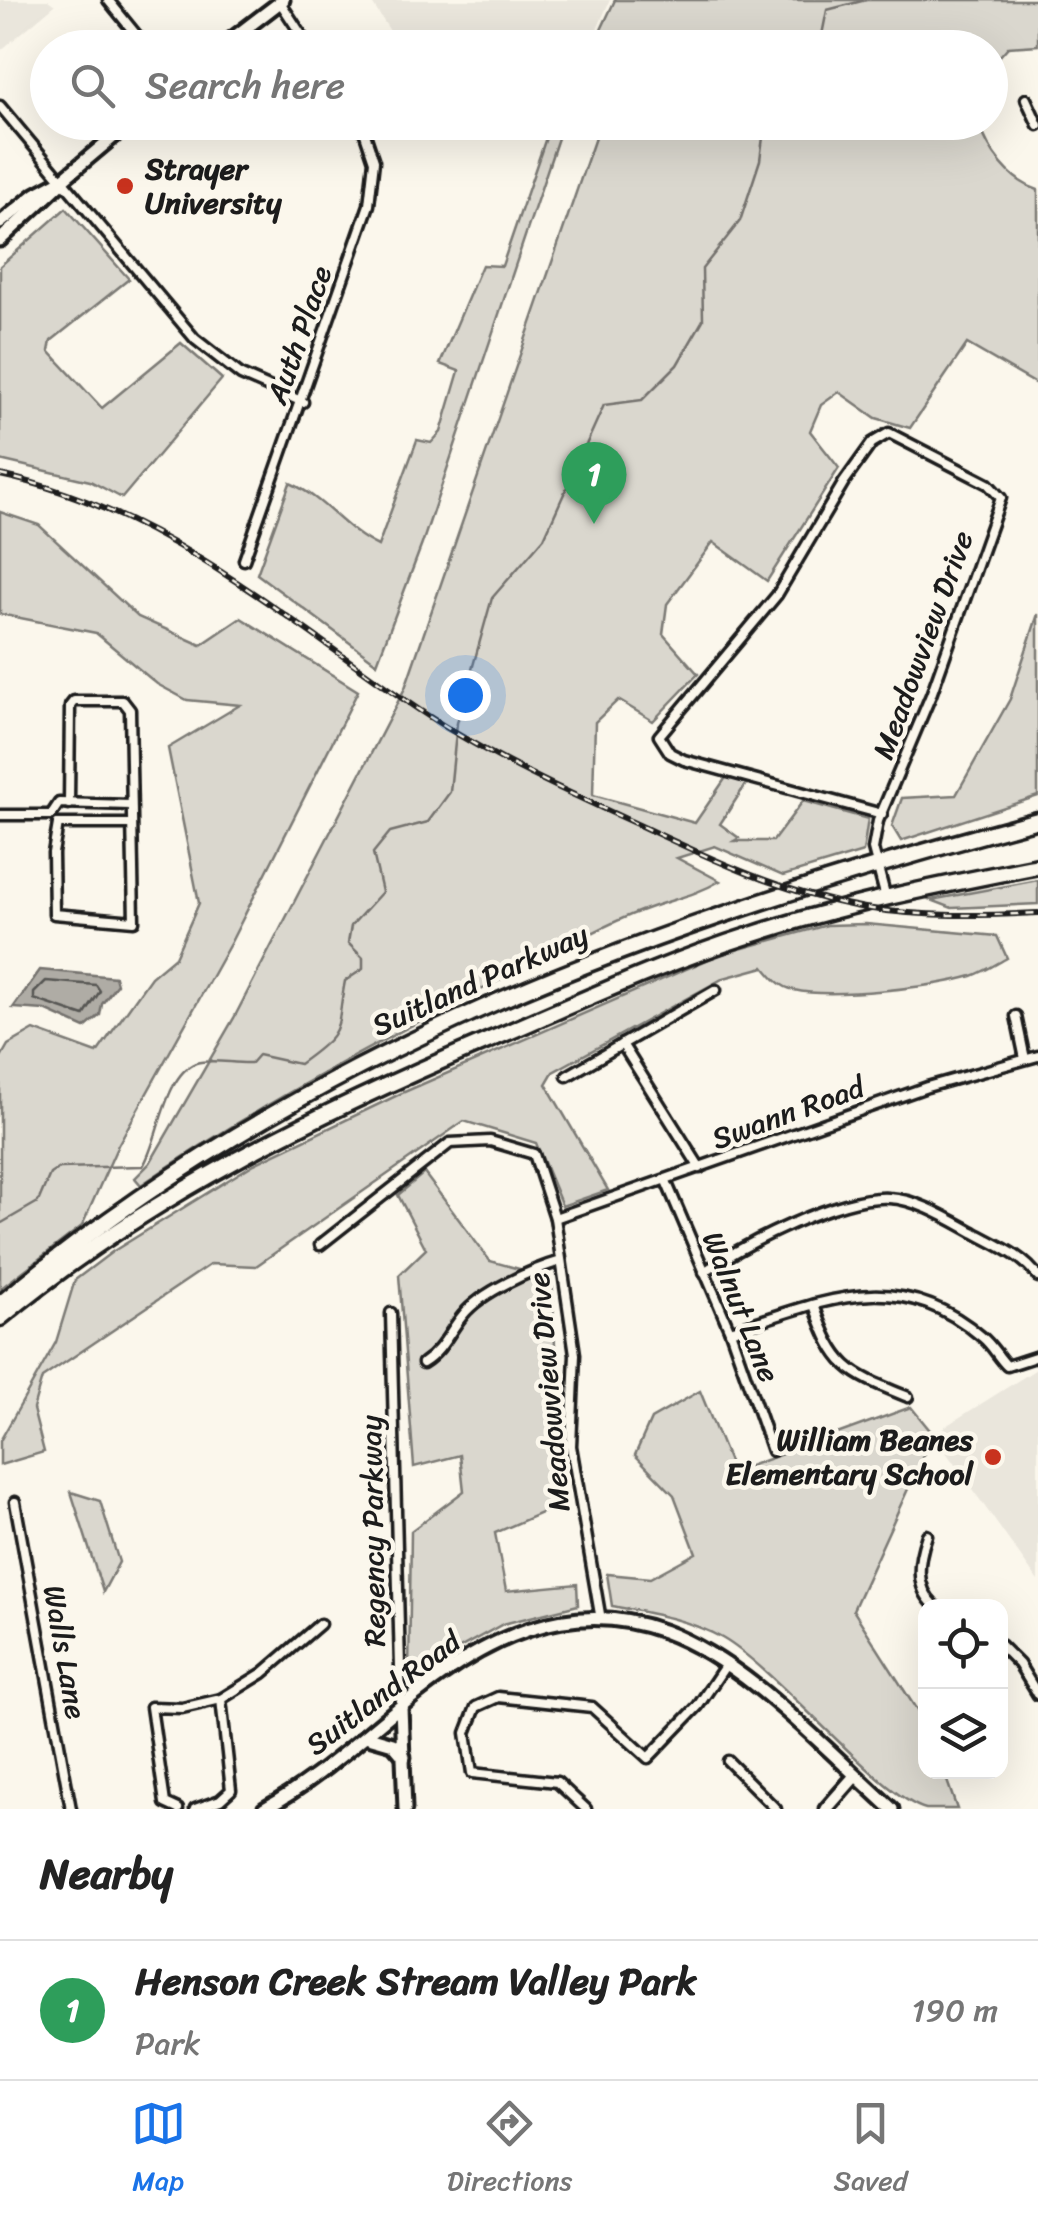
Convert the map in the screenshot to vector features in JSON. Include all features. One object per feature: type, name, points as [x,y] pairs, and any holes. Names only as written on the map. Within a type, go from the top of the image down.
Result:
[{"type":"highway","name":"Suitland Parkway","points":[[0,1304],[98,1226],[186,1165],[272,1112],[390,1048],[627,946],[877,865],[1038,820]]},
{"type":"highway","name":"Suitland Parkway","points":[[0,1318],[167,1198],[325,1111],[698,953],[788,923],[1038,866]]},
{"type":"main road","points":[[243,30],[280,1]]},
{"type":"main road","points":[[0,240],[110,140]]},
{"type":"main road","points":[[0,223],[36,194],[62,180]]},
{"type":"main road","name":"Suitland Road","points":[[264,1809],[303,1786],[475,1652],[510,1636],[601,1620],[679,1636],[728,1662],[778,1700],[892,1809]]},
{"type":"main road","name":"Regency Parkway","points":[[402,1707],[405,1809]]},
{"type":"main road","points":[[365,1736],[394,1744],[404,1757]]},
{"type":"main road","points":[[826,1809],[855,1776]]},
{"type":"street","points":[[108,0],[132,30]]},
{"type":"street","points":[[280,1],[299,30]]},
{"type":"street","points":[[1026,99],[1038,125]]},
{"type":"street","points":[[0,106],[208,351],[242,375],[303,402]]},
{"type":"street","name":"Auth Place","points":[[244,560],[303,402],[374,187],[370,140]]},
{"type":"street","name":"Meadowview Drive","points":[[882,814],[696,763],[670,753],[660,740],[660,731],[777,596],[844,482],[872,443],[889,433],[995,488],[1001,502],[932,696],[872,844],[886,898]]},
{"type":"street","points":[[51,814],[58,824],[52,853],[54,914],[134,920],[130,710],[123,702],[74,701],[70,706],[74,824]]},
{"type":"street","points":[[51,814],[59,803],[130,805]]},
{"type":"street","points":[[0,815],[51,814]]},
{"type":"street","points":[[58,824],[130,824]]},
{"type":"street","points":[[566,1076],[716,990]]},
{"type":"street","points":[[1016,1016],[1026,1058]]},
{"type":"street","points":[[622,1044],[700,1168]]},
{"type":"street","name":"Swann Road","points":[[555,1218],[927,1088],[1038,1056]]},
{"type":"street","name":"Meadowview Drive","points":[[320,1245],[450,1143],[474,1140],[534,1154],[555,1218],[574,1354],[571,1446],[601,1620]]},
{"type":"street","name":"Walnut Lane","points":[[666,1181],[730,1331],[772,1451]]},
{"type":"street","points":[[704,1272],[752,1241],[839,1208],[886,1197],[967,1228],[1037,1271]]},
{"type":"street","points":[[422,1363],[447,1342],[459,1320],[477,1302],[523,1275],[561,1261]]},
{"type":"street","points":[[730,1331],[869,1292],[904,1296],[980,1335],[1007,1366],[1038,1356]]},
{"type":"street","points":[[814,1305],[831,1345],[849,1371],[908,1397]]},
{"type":"street","name":"Regency Parkway","points":[[391,1313],[402,1707]]},
{"type":"street","name":"Walls Lane","points":[[14,1502],[71,1809]]},
{"type":"street","points":[[927,1535],[918,1574],[930,1599]]},
{"type":"street","points":[[178,1809],[165,1803],[151,1707],[182,1708],[221,1699],[264,1673],[320,1624]]},
{"type":"street","points":[[1008,1654],[1038,1695]]},
{"type":"street","points":[[586,1809],[557,1782],[472,1773],[466,1733],[476,1708],[498,1697],[592,1707],[648,1758],[698,1706],[728,1662]]},
{"type":"street","points":[[195,1809],[211,1807],[231,1790],[221,1699]]},
{"type":"street","points":[[728,1761],[776,1809]]},
{"type":"shaded area","points":[[0,0],[48,0],[55,5],[0,51]]},
{"type":"shaded area","points":[[370,0],[610,0],[597,30],[389,30]]},
{"type":"shaded area","points":[[615,0],[1038,0],[1038,45],[1008,47],[1008,30],[601,30]]},
{"type":"shaded area","points":[[545,140],[557,140],[422,544],[377,663],[257,574],[290,483],[378,546],[417,440],[431,443],[441,432],[459,371],[440,364],[482,265],[502,266]]},
{"type":"shaded area","points":[[594,140],[986,140],[1001,164],[1018,180],[1038,190],[1038,385],[967,344],[910,428],[876,418],[839,392],[821,405],[810,431],[839,468],[767,581],[713,542],[667,604],[663,634],[698,674],[653,721],[618,700],[595,722],[593,795],[695,823],[727,776],[748,781],[720,824],[739,838],[734,841],[773,841],[803,801],[868,819],[863,852],[783,876],[715,846],[677,858],[720,881],[610,924],[407,1028],[246,1118],[141,1185],[135,1178],[150,1163],[234,1018],[405,688]]},
{"type":"shaded area","points":[[66,208],[129,279],[51,341],[49,351],[102,408],[181,343],[222,379],[122,498],[90,481],[0,460],[0,266]]},
{"type":"shaded area","points":[[0,512],[39,525],[138,617],[201,645],[241,618],[358,691],[231,942],[118,1145],[82,1226],[0,1289],[0,1059],[8,1045],[34,1030],[97,1053],[151,977],[175,957],[199,903],[168,748],[240,705],[187,700],[157,684],[96,633],[0,614]]},
{"type":"shaded area","points":[[1038,614],[1038,796],[901,841],[892,826],[902,798],[956,795],[1010,699]]},
{"type":"shaded area","points":[[1038,880],[1038,904],[952,908],[931,900]]},
{"type":"shaded area","points":[[866,924],[997,936],[1007,958],[955,980],[857,992],[794,990],[780,984],[764,967],[724,978],[553,1072],[546,1084],[608,1190],[562,1206],[536,1143],[464,1121],[256,1266],[211,1264],[42,1378],[33,1409],[44,1452],[0,1465],[0,1441],[56,1342],[75,1280],[112,1252],[254,1164],[402,1093],[718,955],[827,925]]},
{"type":"shaded area","points":[[424,1173],[490,1261],[552,1278],[562,1504],[495,1533],[506,1591],[577,1584],[578,1605],[503,1624],[409,1676],[411,1531],[464,1491],[460,1455],[414,1467],[399,1275],[426,1249],[398,1195]]},
{"type":"shaded area","name":"William Beanes Elementary School","points":[[1038,1368],[1038,1581],[933,1434]]},
{"type":"shaded area","points":[[700,1391],[733,1472],[911,1407],[933,1434],[853,1610],[918,1712],[918,1779],[946,1779],[957,1809],[926,1809],[883,1783],[771,1677],[722,1638],[682,1621],[612,1606],[607,1574],[650,1578],[696,1553],[674,1495],[635,1455],[651,1419]]},
{"type":"shaded area","points":[[71,1492],[100,1501],[119,1562],[103,1592]]},
{"type":"water","points":[[40,970],[115,977],[117,984],[102,1004],[100,1015],[85,1028],[45,1010],[13,1008]]},
{"type":"waterway","points":[[823,30],[827,10],[866,0]]},
{"type":"waterway","points":[[0,1224],[38,1202],[50,1174],[59,1168],[143,1166],[169,1094],[185,1070],[196,1063],[251,1063],[258,1055],[299,1064],[332,1036],[339,1021],[345,981],[363,969],[363,958],[348,943],[351,926],[382,892],[373,853],[390,832],[428,822],[450,792],[457,723],[492,598],[544,538],[604,405],[642,400],[677,365],[703,320],[702,269],[740,221],[763,140]]},
{"type":"railway","points":[[0,475],[57,490],[163,537],[263,599],[462,737],[549,783],[721,863],[777,885],[865,908],[951,915],[1038,913]]},
{"type":"place","name":"Strayer University","points":[[125,186]]},
{"type":"place","name":"Henson Creek Stream Valley Park","points":[[594,524]]},
{"type":"place","name":"William Beanes Elementary School","points":[[993,1457]]}]
